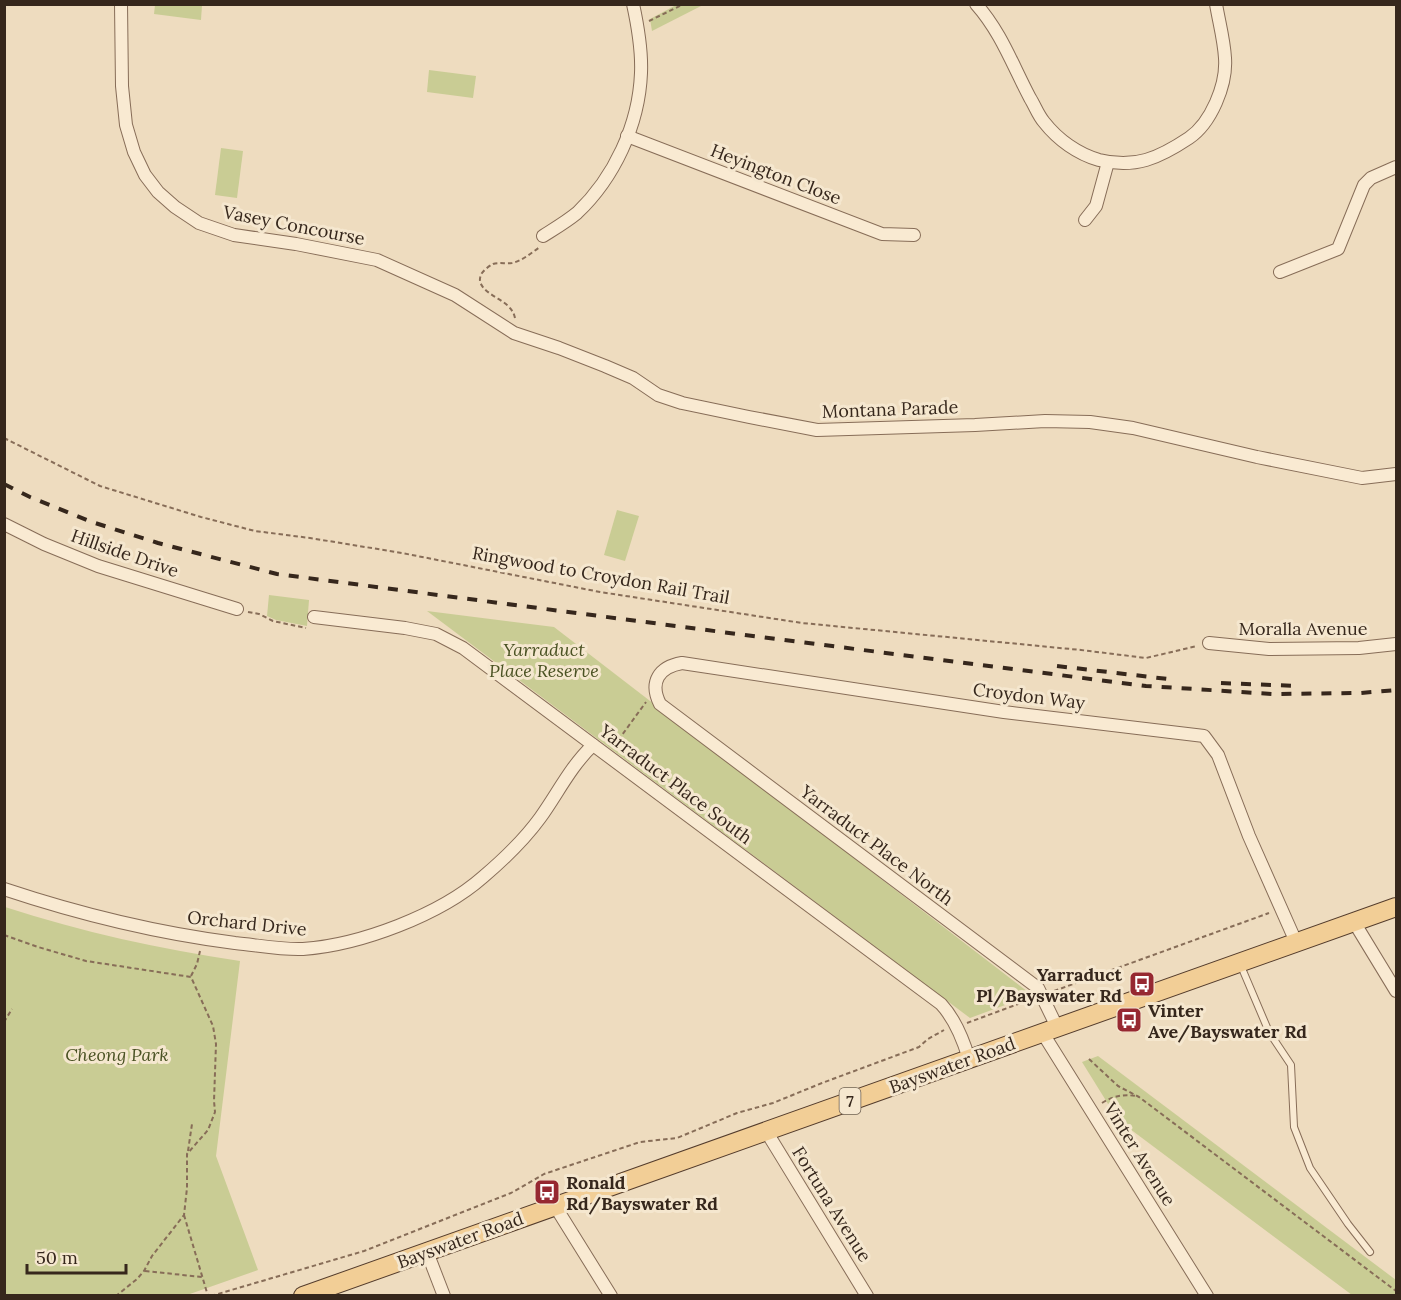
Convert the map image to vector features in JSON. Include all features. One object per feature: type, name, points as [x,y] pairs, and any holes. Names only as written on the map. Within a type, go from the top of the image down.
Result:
[{"type":"main road","name":"Bayswater Road","points":[[303,1296],[1396,907]]},
{"type":"street","name":"Vasey Concourse","points":[[121,4],[122,86],[126,125],[134,152],[145,175],[158,192],[199,223],[234,235],[296,244],[377,260]]},
{"type":"street","points":[[543,236],[577,212],[599,188],[617,161],[627,136],[640,89],[641,47],[633,4]]},
{"type":"street","points":[[976,4],[998,33],[1043,122],[1071,148],[1087,156],[1126,164],[1148,160],[1168,152],[1194,134],[1210,114],[1222,86],[1225,60],[1216,4]]},
{"type":"street","name":"Heyington Close","points":[[627,136],[882,234],[914,235]]},
{"type":"street","points":[[1085,220],[1096,206],[1108,162]]},
{"type":"street","points":[[1280,273],[1338,249],[1364,185],[1371,178],[1396,167]]},
{"type":"street","name":"Montana Parade","points":[[377,260],[455,295],[514,333],[605,366],[633,378],[658,395],[682,403],[817,430],[1045,421],[1090,422],[1133,428],[1257,458],[1362,478],[1396,474]]},
{"type":"street","name":"Hillside Drive","points":[[4,524],[44,544],[98,566],[237,609]]},
{"type":"street","name":"Yarraduct Place South","points":[[314,617],[436,634],[463,648],[940,1004],[949,1013],[957,1027],[969,1059]]},
{"type":"street","name":"Moralla Avenue","points":[[1209,643],[1269,649],[1359,648],[1396,644]]},
{"type":"street","name":"Croydon Way","points":[[658,699],[656,685],[658,676],[664,668],[682,663],[1004,712],[1204,736],[1218,755],[1249,836],[1296,942]]},
{"type":"street","name":"Yarraduct Place North","points":[[658,699],[1038,988],[1050,1030]]},
{"type":"street","name":"Orchard Drive","points":[[4,889],[72,910],[203,939],[301,949],[332,945],[400,925],[448,902],[480,880],[509,854],[539,819],[569,772],[593,744]]},
{"type":"street","points":[[1354,922],[1396,991]]},
{"type":"street","name":"Vinter Avenue","points":[[1050,1030],[1091,1109],[1207,1296]]},
{"type":"street","name":"Fortuna Avenue","points":[[766,1131],[867,1296]]},
{"type":"street","points":[[555,1206],[611,1296]]},
{"type":"street","points":[[428,1252],[444,1296]]},
{"type":"lane","points":[[1240,962],[1269,1032],[1291,1065],[1294,1127],[1310,1168],[1348,1224],[1371,1252]]},
{"type":"path","points":[[638,26],[684,4]]},
{"type":"path","points":[[514,333],[516,321],[514,314],[507,305],[484,288],[480,278],[482,273],[493,264],[512,263],[527,257],[541,246],[543,236]]},
{"type":"path","name":"Ringwood to Croydon Rail Trail","points":[[4,438],[100,486],[255,531],[411,554],[600,592],[802,623],[1146,657],[1209,643]]},
{"type":"path","points":[[237,609],[259,614],[273,621],[312,629],[314,617]]},
{"type":"path","points":[[607,755],[644,704],[658,699]]},
{"type":"path","points":[[192,1124],[187,1154],[184,1215],[202,1277],[210,1296],[364,1251],[511,1194],[544,1174],[640,1142],[677,1138],[737,1113],[773,1103],[919,1047],[944,1030],[1280,909]]},
{"type":"path","points":[[4,935],[38,948],[86,961],[191,977]]},
{"type":"path","points":[[187,1154],[208,1130],[215,1112],[216,1044],[213,1026],[191,977],[200,951]]},
{"type":"path","points":[[4,1022],[12,1009]]},
{"type":"path","points":[[1089,1059],[1118,1086],[1139,1097],[1396,1291]]},
{"type":"path","points":[[1091,1109],[1112,1097],[1130,1095],[1139,1097]]},
{"type":"path","points":[[116,1296],[144,1271],[152,1256],[184,1215]]},
{"type":"path","points":[[144,1271],[202,1277]]},
{"type":"green space","points":[[678,4],[703,5],[652,31],[650,19]]},
{"type":"green space","points":[[155,5],[202,5],[201,20],[154,14]]},
{"type":"green space","points":[[429,70],[476,76],[473,98],[427,92]]},
{"type":"green space","points":[[221,148],[243,151],[237,198],[215,195]]},
{"type":"green space","points":[[617,510],[639,516],[625,561],[604,555]]},
{"type":"green space","points":[[269,595],[309,600],[307,626],[267,616]]},
{"type":"green space","name":"Yarraduct Place Reserve","points":[[427,611],[554,627],[1032,995],[970,1018]]},
{"type":"green space","name":"Cheong Park","points":[[5,907],[121,939],[240,961],[216,1156],[258,1270],[187,1295],[5,1295]]},
{"type":"green space","points":[[1098,1056],[1396,1280],[1396,1295],[1352,1295],[1118,1120],[1082,1062]]},
{"type":"railway","points":[[4,484],[92,522],[158,543],[277,574],[1146,686],[1273,694],[1360,693],[1396,690]]},
{"type":"railway","points":[[1057,666],[1176,680]]},
{"type":"railway","points":[[1221,683],[1299,686]]},
{"type":"place","name":"Yarraduct Pl/Bayswater Rd","points":[[1142,984]]},
{"type":"place","name":"Vinter Ave/Bayswater Rd","points":[[1129,1020]]},
{"type":"place","name":"Ronald Rd/Bayswater Rd","points":[[547,1192]]}]
